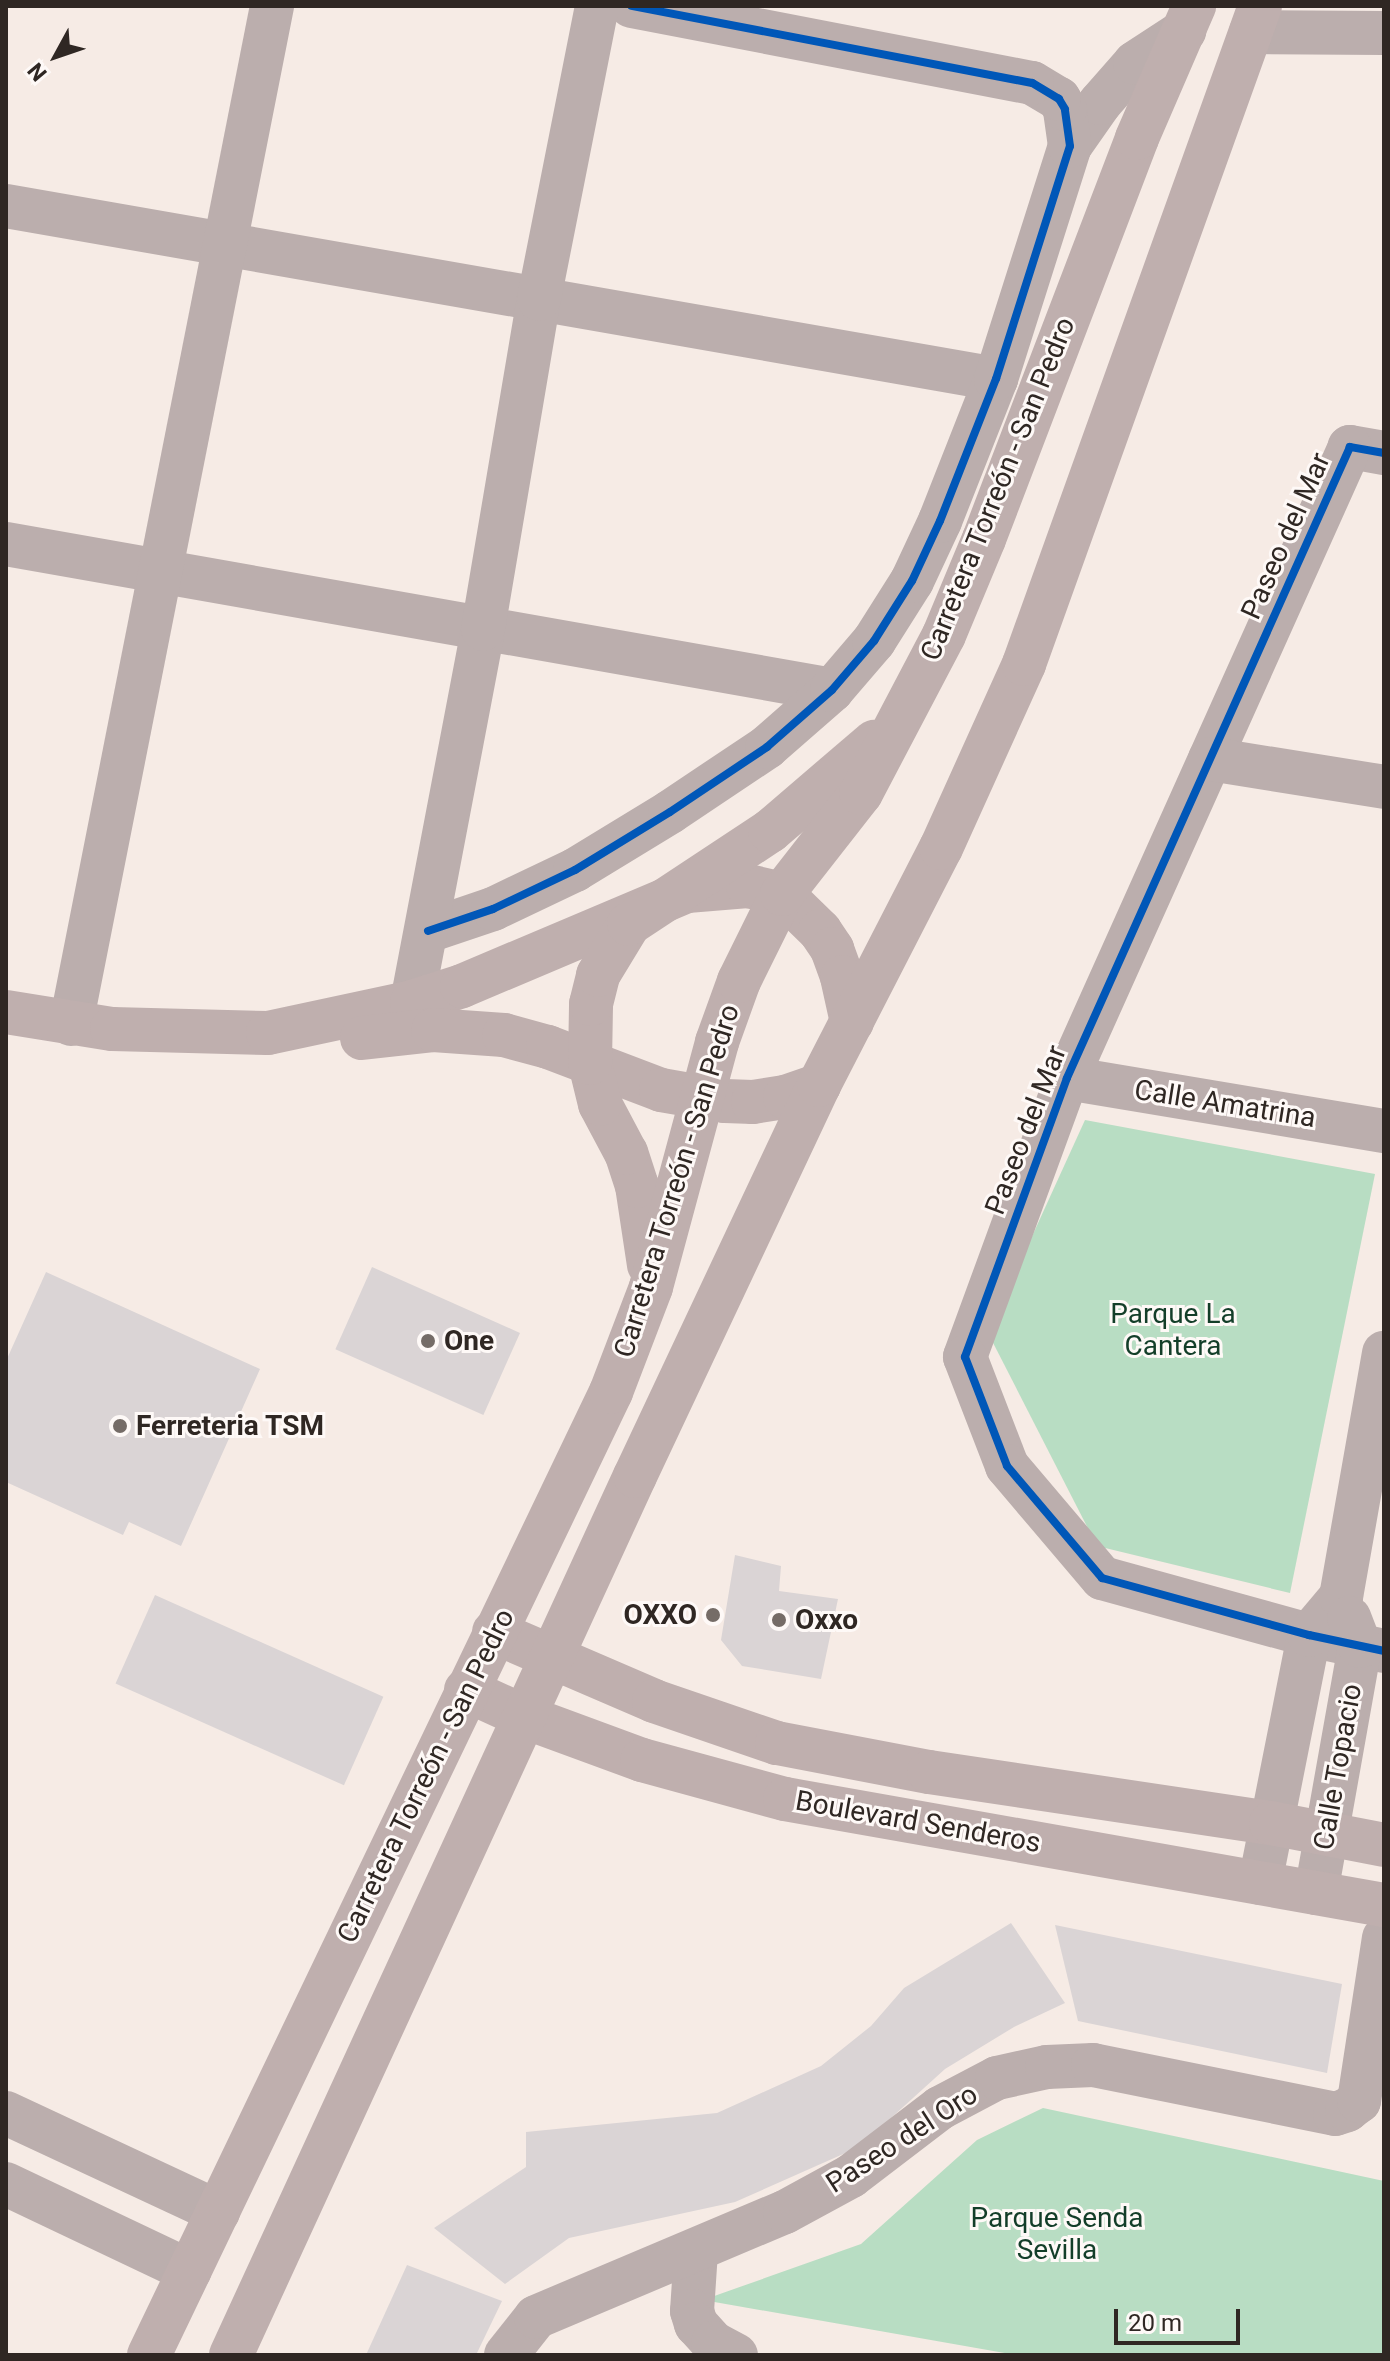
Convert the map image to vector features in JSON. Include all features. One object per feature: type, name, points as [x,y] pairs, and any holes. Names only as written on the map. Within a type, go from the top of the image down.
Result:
[{"type":"main road","points":[[231,2355],[819,1085],[941,848],[1024,664],[1256,17]]},
{"type":"main road","name":"Carretera Torreón - San Pedro","points":[[149,2355],[611,1392],[651,1287],[735,992],[782,894],[861,793],[944,635],[984,539],[1131,152],[1189,18]]},
{"type":"main road","points":[[651,1287],[647,1235],[637,1186],[626,1153],[600,1104],[590,1063],[591,1004],[598,975],[629,924],[770,831],[902,716]]},
{"type":"main road","points":[[268,1033],[412,1002],[531,960],[667,897],[717,886],[748,886],[782,894],[809,917],[832,949],[852,1022]]},
{"type":"main road","points":[[6,1012],[71,1024],[164,1033],[268,1033],[325,1040],[465,1030],[519,1039],[661,1090],[703,1098],[753,1102],[785,1097],[819,1085]]},
{"type":"main road","name":"Boulevard Senderos","points":[[494,1632],[654,1701],[777,1743],[929,1772],[1271,1823],[1384,1845]]},
{"type":"main road","name":"Boulevard Senderos","points":[[466,1690],[525,1717],[642,1760],[785,1799],[1384,1905]]},
{"type":"street","points":[[71,1024],[272,6]]},
{"type":"street","points":[[412,1002],[428,931],[483,629],[539,299],[597,6]]},
{"type":"street","points":[[631,6],[1032,83],[1059,99],[1065,109],[1070,146]]},
{"type":"street","points":[[1256,17],[1384,33]]},
{"type":"street","points":[[428,931],[493,909],[575,870],[767,747],[832,690],[874,641],[912,581],[940,521],[996,379],[1070,146],[1100,103],[1135,63],[1189,18]]},
{"type":"street","points":[[6,206],[996,379]]},
{"type":"street","name":"Paseo del Mar","points":[[1372,1648],[1309,1635],[1102,1578],[1007,1466],[965,1357],[1067,1078],[1350,447],[1384,453]]},
{"type":"street","points":[[6,544],[832,690]]},
{"type":"street","points":[[1210,759],[1384,787]]},
{"type":"street","name":"Calle Amatrina","points":[[1067,1078],[1384,1131]]},
{"type":"street","points":[[1341,1597],[1384,1353]]},
{"type":"street","name":"Calle Topacio","points":[[1260,1883],[1309,1635],[1341,1597],[1372,1648],[1326,1833],[1316,1893]]},
{"type":"street","name":"Paseo del Oro","points":[[506,2355],[536,2317],[565,2302],[785,2212],[851,2176],[940,2108],[997,2078],[1047,2067],[1093,2065],[1335,2114],[1347,2110],[1359,2101],[1384,1938]]},
{"type":"street","points":[[6,2113],[218,2212]]},
{"type":"street","points":[[6,2184],[189,2271]]},
{"type":"street","points":[[696,2251],[692,2311],[696,2324],[713,2343],[736,2355]]},
{"type":"green space","name":"Parque La Cantera","points":[[1085,1120],[1375,1174],[1290,1593],[1097,1546],[988,1333]]},
{"type":"green space","name":"Parque Senda Sevilla","points":[[1043,2108],[1384,2181],[1384,2355],[1016,2355],[703,2300],[861,2244],[977,2140]]},
{"type":"building","name":"One","points":[[372,1267],[520,1333],[483,1415],[335,1349]]},
{"type":"building","name":"Ferreteria TSM","points":[[46,1272],[260,1369],[181,1546],[129,1522],[123,1535],[6,1482],[6,1361]]},
{"type":"building","name":"Oxxo","points":[[735,1555],[781,1566],[779,1591],[838,1599],[821,1679],[742,1666],[721,1640]]},
{"type":"building","points":[[155,1595],[383,1697],[344,1785],[116,1684]]},
{"type":"building","points":[[1011,1923],[1065,2003],[1014,2027],[945,2069],[859,2147],[735,2202],[569,2238],[505,2284],[434,2228],[526,2167],[526,2132],[717,2113],[821,2066],[871,2026],[904,1988]]},
{"type":"building","points":[[1055,1925],[1342,1984],[1327,2073],[1078,2021]]},
{"type":"building","points":[[407,2265],[502,2301],[476,2355],[366,2355]]},
{"type":"cycle path","points":[[428,931],[493,909],[575,870],[670,812],[767,747],[832,690],[874,641],[912,581],[940,521],[996,379],[1070,146],[1065,109],[1059,99],[1032,83],[631,6]]},
{"type":"cycle path","points":[[1384,453],[1350,447],[1067,1078],[965,1357],[1007,1466],[1102,1578],[1309,1635],[1384,1651]]},
{"type":"place","name":"One","points":[[428,1341]]},
{"type":"place","name":"Ferreteria TSM","points":[[120,1426]]},
{"type":"place","name":"OXXO","points":[[713,1615]]},
{"type":"place","name":"Oxxo","points":[[779,1620]]}]
